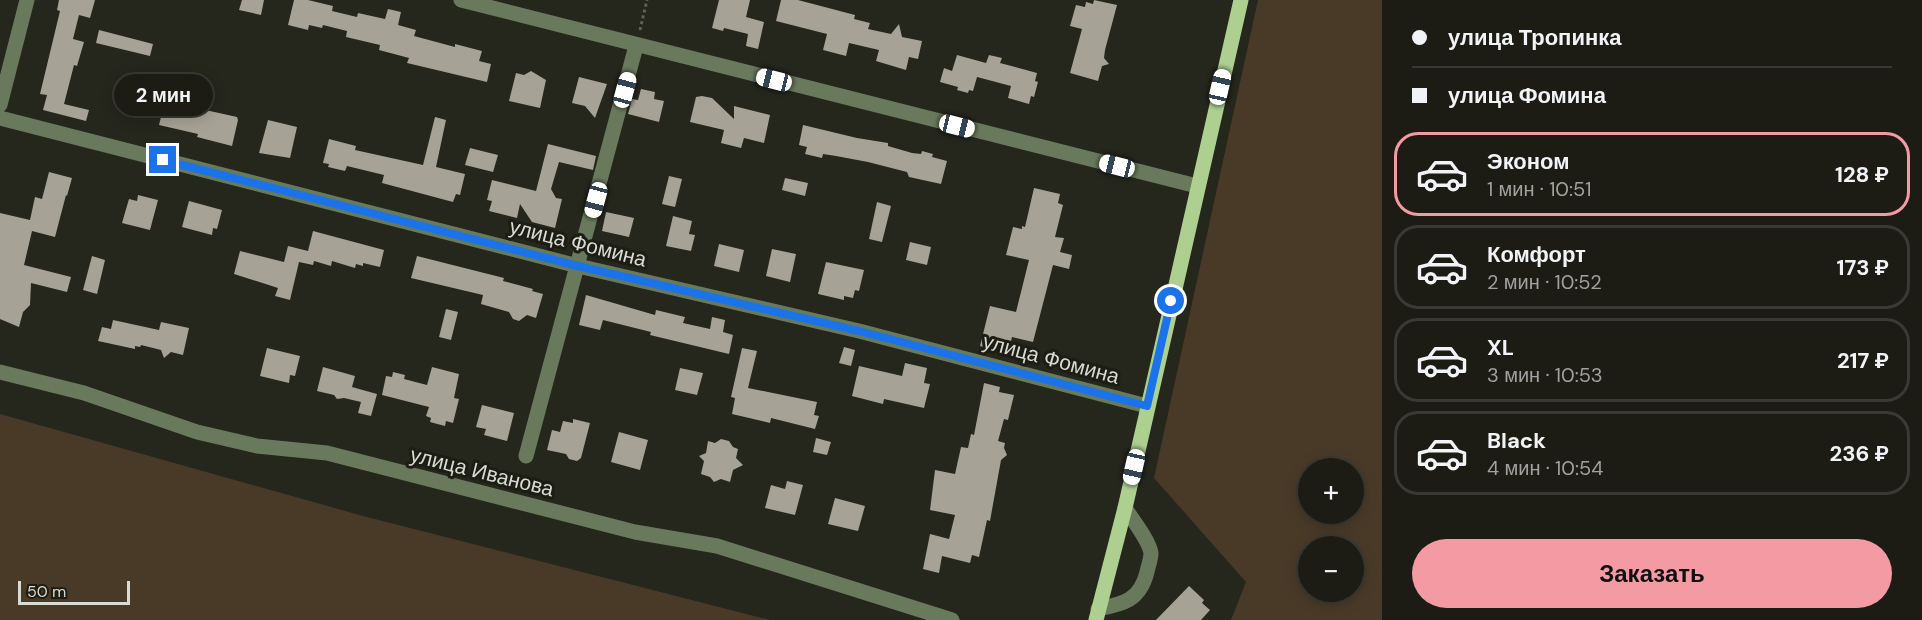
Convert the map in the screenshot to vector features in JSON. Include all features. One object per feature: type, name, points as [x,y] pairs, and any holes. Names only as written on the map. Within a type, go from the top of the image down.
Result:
[{"type":"main road","points":[[1097,615],[1125,508],[1241,0]]},
{"type":"street","points":[[0,105],[27,0]]},
{"type":"street","points":[[462,0],[636,46],[1197,186]]},
{"type":"street","points":[[526,456],[636,46]]},
{"type":"street","name":"улица Фомина","points":[[0,118],[578,266],[859,331],[1147,406]]},
{"type":"street","name":"улица Иванова","points":[[0,372],[84,393],[196,432],[257,446],[327,453],[635,532],[717,546],[952,620]]},
{"type":"street","points":[[1097,615],[1133,598],[1144,585],[1151,553],[1125,508]]},
{"type":"path","points":[[636,46],[647,0]]},
{"type":"shaded area","points":[[1258,0],[1382,0],[1382,620],[1231,620],[1246,582],[1154,478]]},
{"type":"shaded area","points":[[0,414],[363,516],[770,620],[0,620]]},
{"type":"building","points":[[59,0],[95,0],[90,18],[79,15],[73,39],[84,42],[77,66],[74,65],[64,104],[89,110],[86,121],[43,110],[47,95],[40,94],[60,11],[57,10]]},
{"type":"building","points":[[242,0],[264,0],[261,15],[239,10]]},
{"type":"building","points":[[294,0],[308,0],[333,6],[332,11],[357,17],[358,13],[385,19],[388,9],[401,12],[398,25],[416,30],[414,36],[455,47],[455,44],[482,51],[479,61],[491,64],[487,82],[407,63],[409,58],[379,50],[380,45],[346,37],[347,31],[323,25],[322,28],[309,25],[308,30],[288,25]]},
{"type":"building","points":[[719,0],[750,0],[746,17],[764,22],[758,49],[746,46],[748,34],[724,28],[723,31],[712,28]]},
{"type":"building","points":[[781,0],[798,0],[855,15],[854,19],[870,23],[868,29],[891,34],[899,24],[902,37],[922,41],[918,59],[909,57],[906,70],[876,61],[879,50],[849,43],[846,56],[823,50],[827,34],[776,21]]},
{"type":"building","points":[[1094,0],[1117,5],[1105,50],[1104,58],[1109,64],[1102,66],[1098,81],[1070,73],[1082,29],[1070,26],[1076,5],[1085,7],[1086,2],[1093,4]]},
{"type":"building","points":[[99,30],[153,44],[150,56],[96,43]]},
{"type":"building","points":[[957,55],[986,63],[989,55],[1002,58],[1000,63],[1037,73],[1035,81],[1038,82],[1034,97],[1031,96],[1029,104],[1008,98],[1011,86],[977,77],[973,91],[969,90],[968,93],[957,90],[958,87],[940,82],[944,68],[952,71]]},
{"type":"building","points":[[531,71],[546,80],[540,108],[509,101],[516,73],[524,75]]},
{"type":"building","points":[[579,77],[607,84],[595,118],[585,106],[572,103]]},
{"type":"building","points":[[641,89],[655,92],[654,99],[664,101],[659,122],[628,114],[632,99],[638,100]]},
{"type":"building","points":[[696,97],[712,98],[734,119],[734,106],[770,115],[764,143],[744,138],[741,148],[721,143],[724,130],[690,122]]},
{"type":"building","points":[[165,101],[237,117],[232,146],[197,137],[198,134],[159,125]]},
{"type":"building","points":[[435,117],[446,120],[436,167],[465,174],[460,195],[456,194],[453,202],[382,183],[384,175],[347,166],[345,171],[328,167],[329,164],[323,163],[329,139],[356,146],[355,150],[423,165]]},
{"type":"building","points":[[268,120],[297,127],[290,158],[259,153]]},
{"type":"building","points":[[803,125],[888,143],[888,146],[912,153],[921,154],[922,151],[933,154],[932,157],[947,161],[941,184],[909,177],[907,172],[868,162],[823,154],[822,158],[805,154],[807,147],[799,145]]},
{"type":"building","points":[[548,144],[596,156],[593,170],[559,162],[551,189],[556,198],[562,199],[555,228],[532,222],[520,204],[517,218],[489,211],[492,201],[487,200],[492,180],[536,191]]},
{"type":"building","points":[[470,148],[498,155],[493,172],[465,165]]},
{"type":"building","points":[[49,172],[72,178],[55,237],[32,231],[24,265],[71,277],[67,292],[31,283],[30,305],[23,312],[19,327],[0,319],[0,213],[30,220],[35,197],[42,199]]},
{"type":"building","points":[[669,176],[682,179],[675,207],[662,204]]},
{"type":"building","points":[[785,178],[808,183],[805,196],[782,190]]},
{"type":"building","points":[[1034,188],[1060,194],[1058,203],[1063,205],[1055,237],[1064,238],[1060,252],[1072,255],[1069,269],[1053,265],[1033,342],[1012,337],[1008,354],[980,346],[990,306],[1016,312],[1029,260],[1006,255],[1013,227],[1022,229],[1022,226],[1025,227]]},
{"type":"building","points":[[138,195],[158,200],[150,230],[122,223],[129,199],[137,201]]},
{"type":"building","points":[[189,201],[222,210],[217,229],[213,228],[212,235],[182,227]]},
{"type":"building","points":[[877,202],[891,206],[882,242],[869,239]]},
{"type":"building","points":[[606,212],[634,218],[629,237],[602,231]]},
{"type":"building","points":[[673,216],[692,221],[689,234],[695,235],[691,251],[666,246]]},
{"type":"building","points":[[313,231],[384,250],[380,267],[363,263],[363,266],[356,264],[355,268],[332,261],[331,266],[314,261],[313,265],[299,262],[290,300],[275,296],[278,288],[234,274],[240,251],[284,262],[288,246],[308,251]]},
{"type":"building","points":[[910,242],[931,247],[927,265],[906,260]]},
{"type":"building","points":[[719,244],[744,250],[739,272],[714,266]]},
{"type":"building","points":[[772,249],[796,254],[790,282],[766,276]]},
{"type":"building","points":[[92,256],[105,260],[97,294],[83,290]]},
{"type":"building","points":[[417,256],[504,278],[503,281],[543,294],[536,318],[527,315],[519,321],[513,319],[509,312],[481,304],[483,295],[411,278]]},
{"type":"building","points":[[826,262],[864,270],[859,291],[855,290],[853,298],[844,296],[844,300],[818,294]]},
{"type":"building","points":[[586,295],[655,315],[656,310],[685,317],[683,323],[710,329],[712,317],[725,320],[723,332],[733,335],[729,354],[650,335],[651,332],[603,320],[600,330],[579,325]]},
{"type":"building","points":[[446,309],[458,312],[451,340],[439,337]]},
{"type":"building","points":[[113,320],[159,330],[161,322],[189,328],[183,355],[171,352],[164,358],[161,350],[141,345],[140,347],[135,346],[135,349],[98,341],[102,327],[111,329]]},
{"type":"building","points":[[844,347],[855,350],[851,366],[839,363]]},
{"type":"building","points":[[267,348],[300,356],[295,376],[290,375],[289,383],[260,376]]},
{"type":"building","points":[[742,348],[757,351],[748,388],[817,402],[814,415],[819,416],[815,429],[771,418],[770,423],[732,414],[735,398],[731,397]]},
{"type":"building","points":[[905,363],[927,368],[924,383],[930,384],[924,408],[884,399],[883,404],[852,396],[859,366],[902,376]]},
{"type":"building","points":[[323,367],[355,376],[352,387],[377,394],[371,416],[358,413],[361,402],[344,398],[337,399],[334,395],[317,391]]},
{"type":"building","points":[[432,367],[459,374],[454,398],[459,399],[453,423],[446,421],[445,426],[430,422],[431,418],[426,416],[429,407],[382,395],[386,376],[392,377],[393,372],[405,375],[404,379],[427,385]]},
{"type":"building","points":[[680,368],[703,373],[697,395],[675,390]]},
{"type":"building","points":[[984,383],[1000,387],[999,392],[1014,395],[1008,420],[1004,419],[998,441],[1005,443],[1004,448],[1007,455],[1001,460],[990,521],[987,520],[979,557],[972,555],[970,563],[942,556],[939,573],[923,569],[930,534],[949,539],[955,515],[930,510],[935,470],[955,474],[961,447],[968,448],[971,434],[974,435]]},
{"type":"building","points":[[482,405],[514,413],[507,441],[484,435],[486,429],[476,427]]},
{"type":"building","points":[[573,419],[590,423],[581,458],[577,461],[569,459],[566,454],[547,450],[552,430],[560,432],[563,421],[573,423]]},
{"type":"building","points":[[619,432],[648,440],[640,470],[611,462]]},
{"type":"building","points":[[816,438],[831,442],[827,455],[813,452]]},
{"type":"building","points":[[721,439],[729,441],[733,447],[738,449],[736,458],[743,465],[733,470],[730,482],[721,479],[714,482],[710,477],[701,474],[704,461],[699,456],[706,453],[708,441],[715,443]]},
{"type":"building","points":[[787,481],[803,485],[795,515],[765,508],[771,485],[785,489]]},
{"type":"building","points":[[835,498],[865,506],[858,531],[828,524]]},
{"type":"building","points":[[1189,586],[1204,600],[1202,603],[1210,610],[1201,620],[1156,620]]},
{"type":"route","points":[[163,160],[578,266],[859,331],[1147,406],[1171,301]]}]
